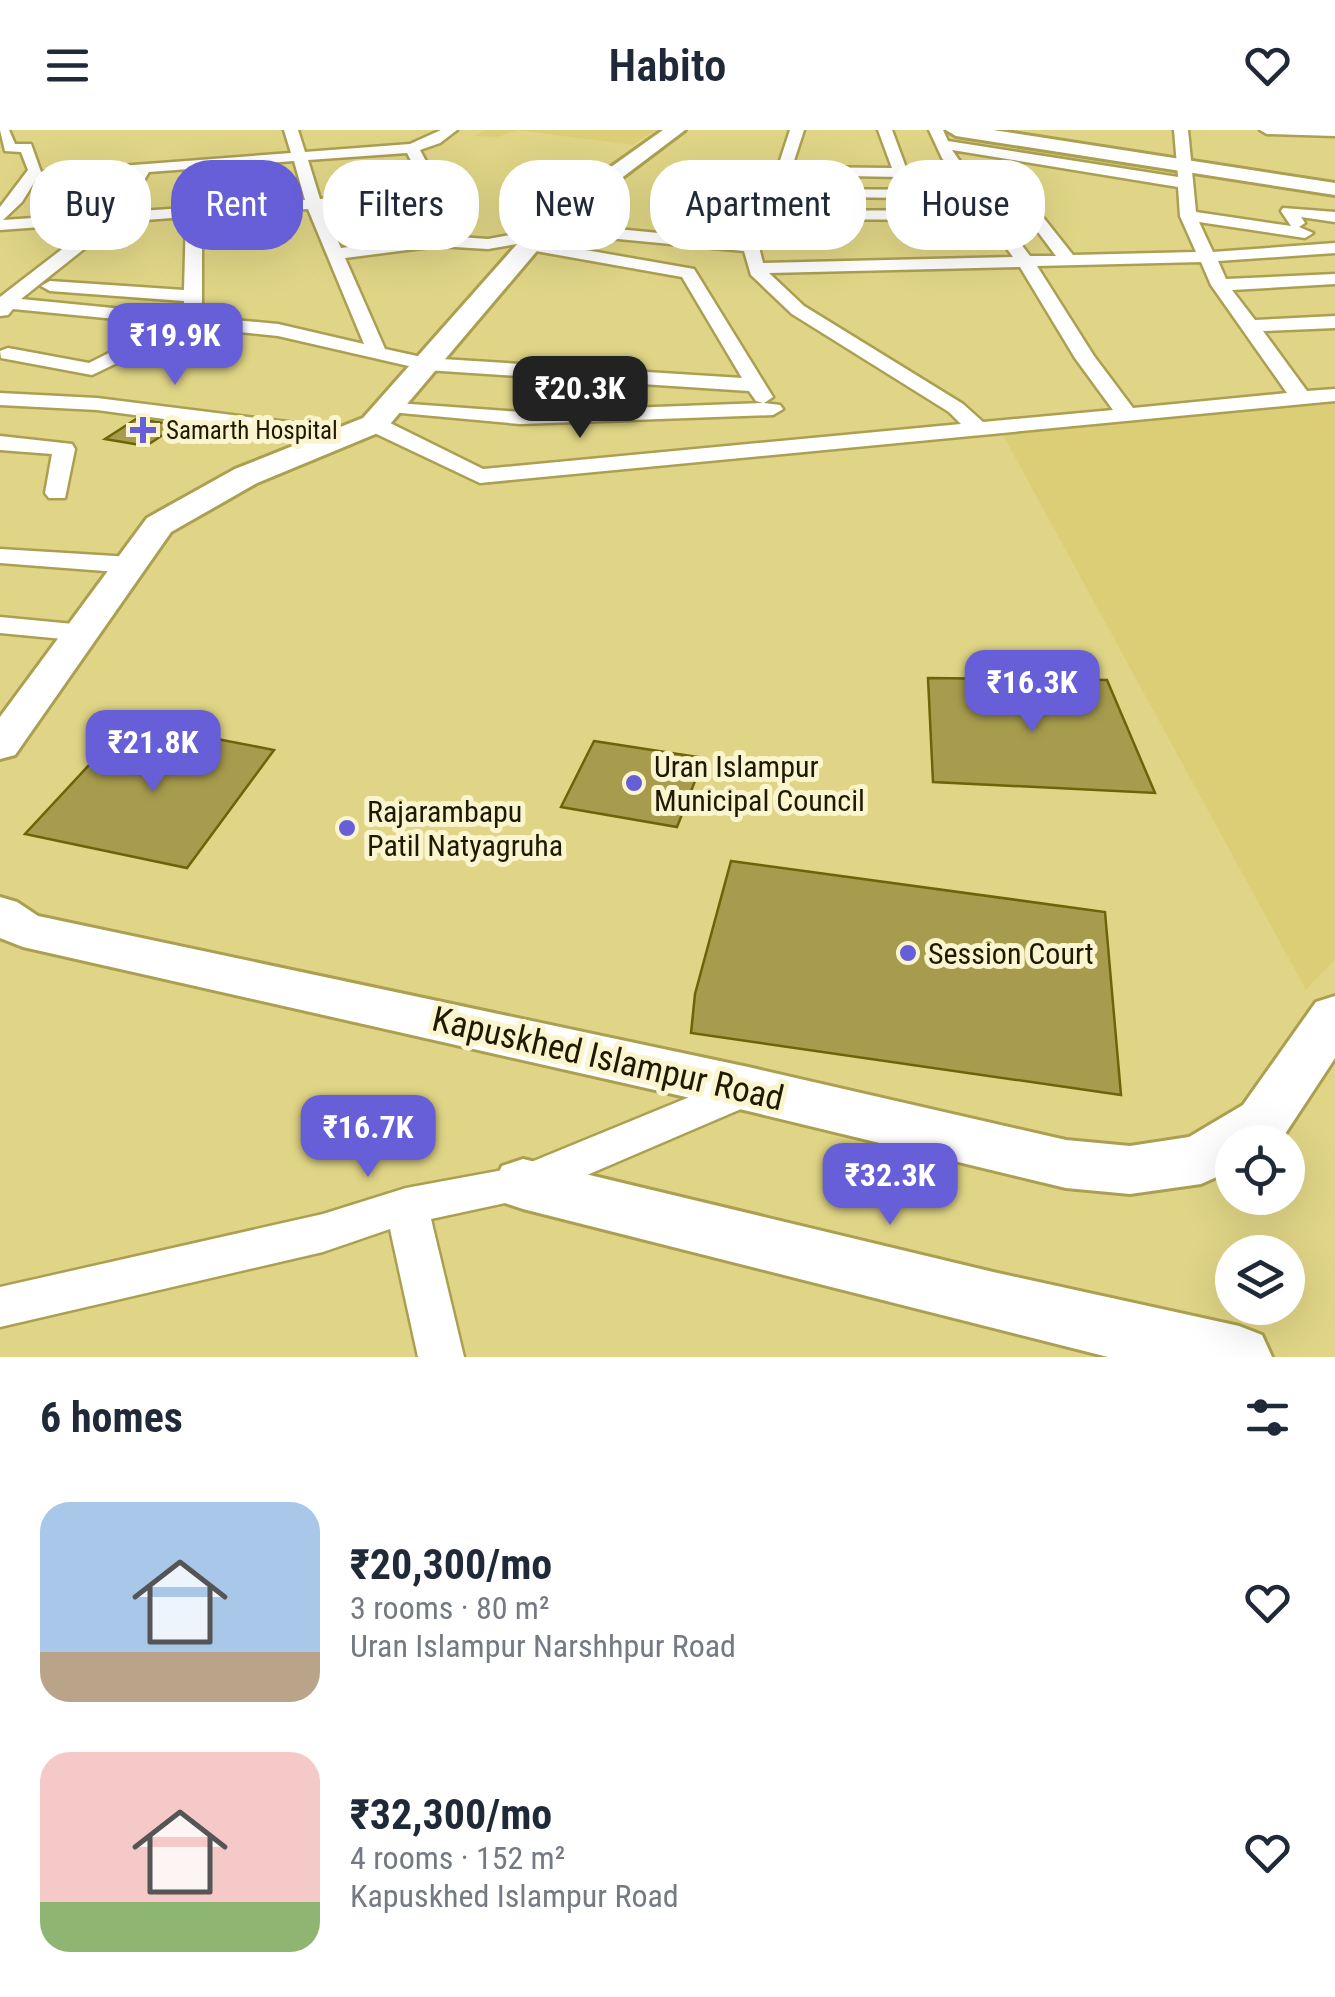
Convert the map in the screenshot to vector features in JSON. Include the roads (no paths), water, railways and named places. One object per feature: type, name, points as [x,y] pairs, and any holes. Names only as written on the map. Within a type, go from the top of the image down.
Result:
[{"type":"main road","points":[[630,165],[675,130]]},
{"type":"main road","points":[[951,133],[1184,175],[1335,189]]},
{"type":"main road","points":[[0,746],[158,525],[246,476],[344,436],[382,415],[526,250]]},
{"type":"main road","name":"Kapuskhed Islampur Road","points":[[8,934],[748,1088],[1066,1164],[1130,1170],[1201,1160],[1263,1120],[1335,1016]]},
{"type":"main road","points":[[523,1184],[1150,1348],[1238,1357]]},
{"type":"street","points":[[2,130],[10,148],[26,147],[31,160]]},
{"type":"street","points":[[291,130],[314,204],[377,353]]},
{"type":"street","points":[[287,160],[412,148],[450,130]]},
{"type":"street","points":[[788,160],[797,130]]},
{"type":"street","points":[[866,172],[901,173],[884,130]]},
{"type":"street","points":[[1180,130],[1188,216],[1220,284],[1301,398]]},
{"type":"street","points":[[1267,130],[1335,132]]},
{"type":"street","points":[[951,133],[962,160]]},
{"type":"street","points":[[412,148],[418,160]]},
{"type":"street","points":[[0,216],[30,181]]},
{"type":"street","points":[[303,205],[323,203]]},
{"type":"street","points":[[1326,249],[1305,233],[1288,210],[1335,217]]},
{"type":"street","points":[[1188,216],[1305,233]]},
{"type":"street","points":[[0,224],[30,222]]},
{"type":"street","points":[[1045,229],[1069,260]]},
{"type":"street","points":[[756,268],[1209,256],[1326,249]]},
{"type":"street","points":[[3,306],[72,250]]},
{"type":"street","points":[[193,319],[194,250]]},
{"type":"street","points":[[335,254],[367,250]]},
{"type":"street","points":[[595,250],[688,273],[715,312],[754,385],[795,445]]},
{"type":"street","points":[[752,250],[756,268],[798,310],[944,401],[977,428]]},
{"type":"street","points":[[1017,250],[1056,304],[1085,358],[1126,413]]},
{"type":"street","points":[[1220,284],[1335,279]]},
{"type":"street","points":[[28,284],[193,296]]},
{"type":"street","points":[[3,306],[193,319],[278,330],[426,364],[754,385]]},
{"type":"street","points":[[12,326],[4,361],[92,369],[193,319]]},
{"type":"street","points":[[1252,326],[1335,322]]},
{"type":"street","points":[[382,415],[480,476],[1335,395]]},
{"type":"street","points":[[0,400],[97,404],[344,436]]},
{"type":"street","points":[[382,415],[520,418],[773,409]]},
{"type":"street","points":[[0,443],[64,448],[57,493]]},
{"type":"street","points":[[0,556],[131,565]]},
{"type":"street","points":[[0,625],[84,633]]},
{"type":"street","points":[[0,1307],[323,1234],[406,1206],[523,1184],[748,1088]]},
{"type":"street","points":[[406,1206],[440,1357]]},
{"type":"place","name":"Samarth Hospital","points":[[143,430]]},
{"type":"place","name":"Uran Islampur Municipal Council","points":[[634,783]]},
{"type":"place","name":"Rajarambapu Patil Natyagruha","points":[[347,828]]},
{"type":"place","name":"Session Court","points":[[908,953]]}]
